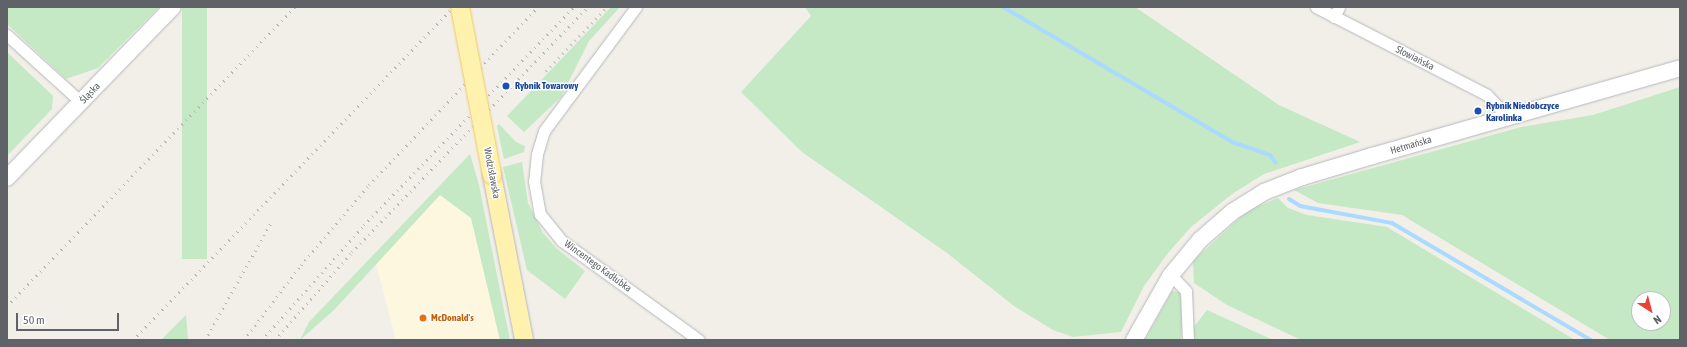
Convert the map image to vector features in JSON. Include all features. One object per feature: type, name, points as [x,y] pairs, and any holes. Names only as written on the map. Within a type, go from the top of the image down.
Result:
[{"type":"main road","name":"Wodzisławska","points":[[460,7],[524,340]]},
{"type":"street","name":"Śląska","points":[[7,178],[172,7]]},
{"type":"street","name":"Wincentego Kadłubka","points":[[636,7],[544,131],[537,154],[534,181],[540,214],[562,241],[699,340]]},
{"type":"street","name":"Słowiańska","points":[[1316,7],[1336,12],[1487,95],[1508,117]]},
{"type":"street","points":[[7,35],[81,102]]},
{"type":"street","name":"Hetmańska","points":[[1134,340],[1171,275],[1200,240],[1232,212],[1264,192],[1302,176],[1680,68]]},
{"type":"street","points":[[1171,275],[1186,291],[1188,340]]},
{"type":"shaded area","points":[[440,195],[471,218],[500,340],[396,340],[376,264]]},
{"type":"green space","points":[[7,7],[159,7],[98,68],[66,79],[7,24]]},
{"type":"green space","points":[[182,7],[207,7],[207,259],[182,259]]},
{"type":"green space","points":[[611,7],[620,7],[589,41],[561,97],[524,132],[507,116]]},
{"type":"green space","points":[[805,7],[1135,7],[1279,105],[1360,142],[1264,174],[1232,194],[1191,227],[1168,253],[1144,286],[1121,332],[1073,337],[1053,330],[1014,306],[947,253],[802,152],[741,92],[811,16]]},
{"type":"green space","points":[[7,52],[53,96],[52,109],[7,156]]},
{"type":"green space","points":[[1680,87],[1680,340],[1610,340],[1402,215],[1318,203],[1294,190],[1521,127],[1593,115]]},
{"type":"green space","points":[[499,124],[516,142],[525,146],[524,152],[504,159],[497,126]]},
{"type":"green space","points":[[470,154],[479,185],[510,340],[500,340],[471,218],[440,195],[334,310],[300,340],[309,322]]},
{"type":"green space","points":[[522,162],[528,203],[543,233],[556,248],[585,271],[565,299],[527,270],[503,167]]},
{"type":"green space","points":[[1278,198],[1288,208],[1307,215],[1387,227],[1575,340],[1301,340],[1227,305],[1194,283],[1193,261],[1247,211]]},
{"type":"green space","points":[[1172,291],[1179,292],[1181,296],[1183,309],[1181,340],[1145,340]]},
{"type":"green space","points":[[1207,310],[1273,340],[1193,340],[1193,328]]},
{"type":"green space","points":[[186,315],[188,340],[161,340]]},
{"type":"waterway","points":[[1003,7],[1232,142],[1270,155],[1275,162]]},
{"type":"waterway","points":[[1289,199],[1300,206],[1392,223],[1591,340]]},
{"type":"railway","points":[[7,306],[295,7]]},
{"type":"railway","points":[[133,340],[454,7]]},
{"type":"railway","points":[[244,340],[301,265],[369,185],[538,7]]},
{"type":"railway","points":[[262,340],[364,225],[574,7]]},
{"type":"railway","points":[[275,340],[352,252],[588,7]]},
{"type":"railway","points":[[546,71],[607,7]]},
{"type":"railway","points":[[205,340],[271,223]]},
{"type":"place","name":"Rybnik Towarowy","points":[[506,86]]},
{"type":"place","name":"Rybnik Niedobczyce Karolinka","points":[[1478,111]]},
{"type":"place","name":"McDonald's","points":[[423,318]]}]
